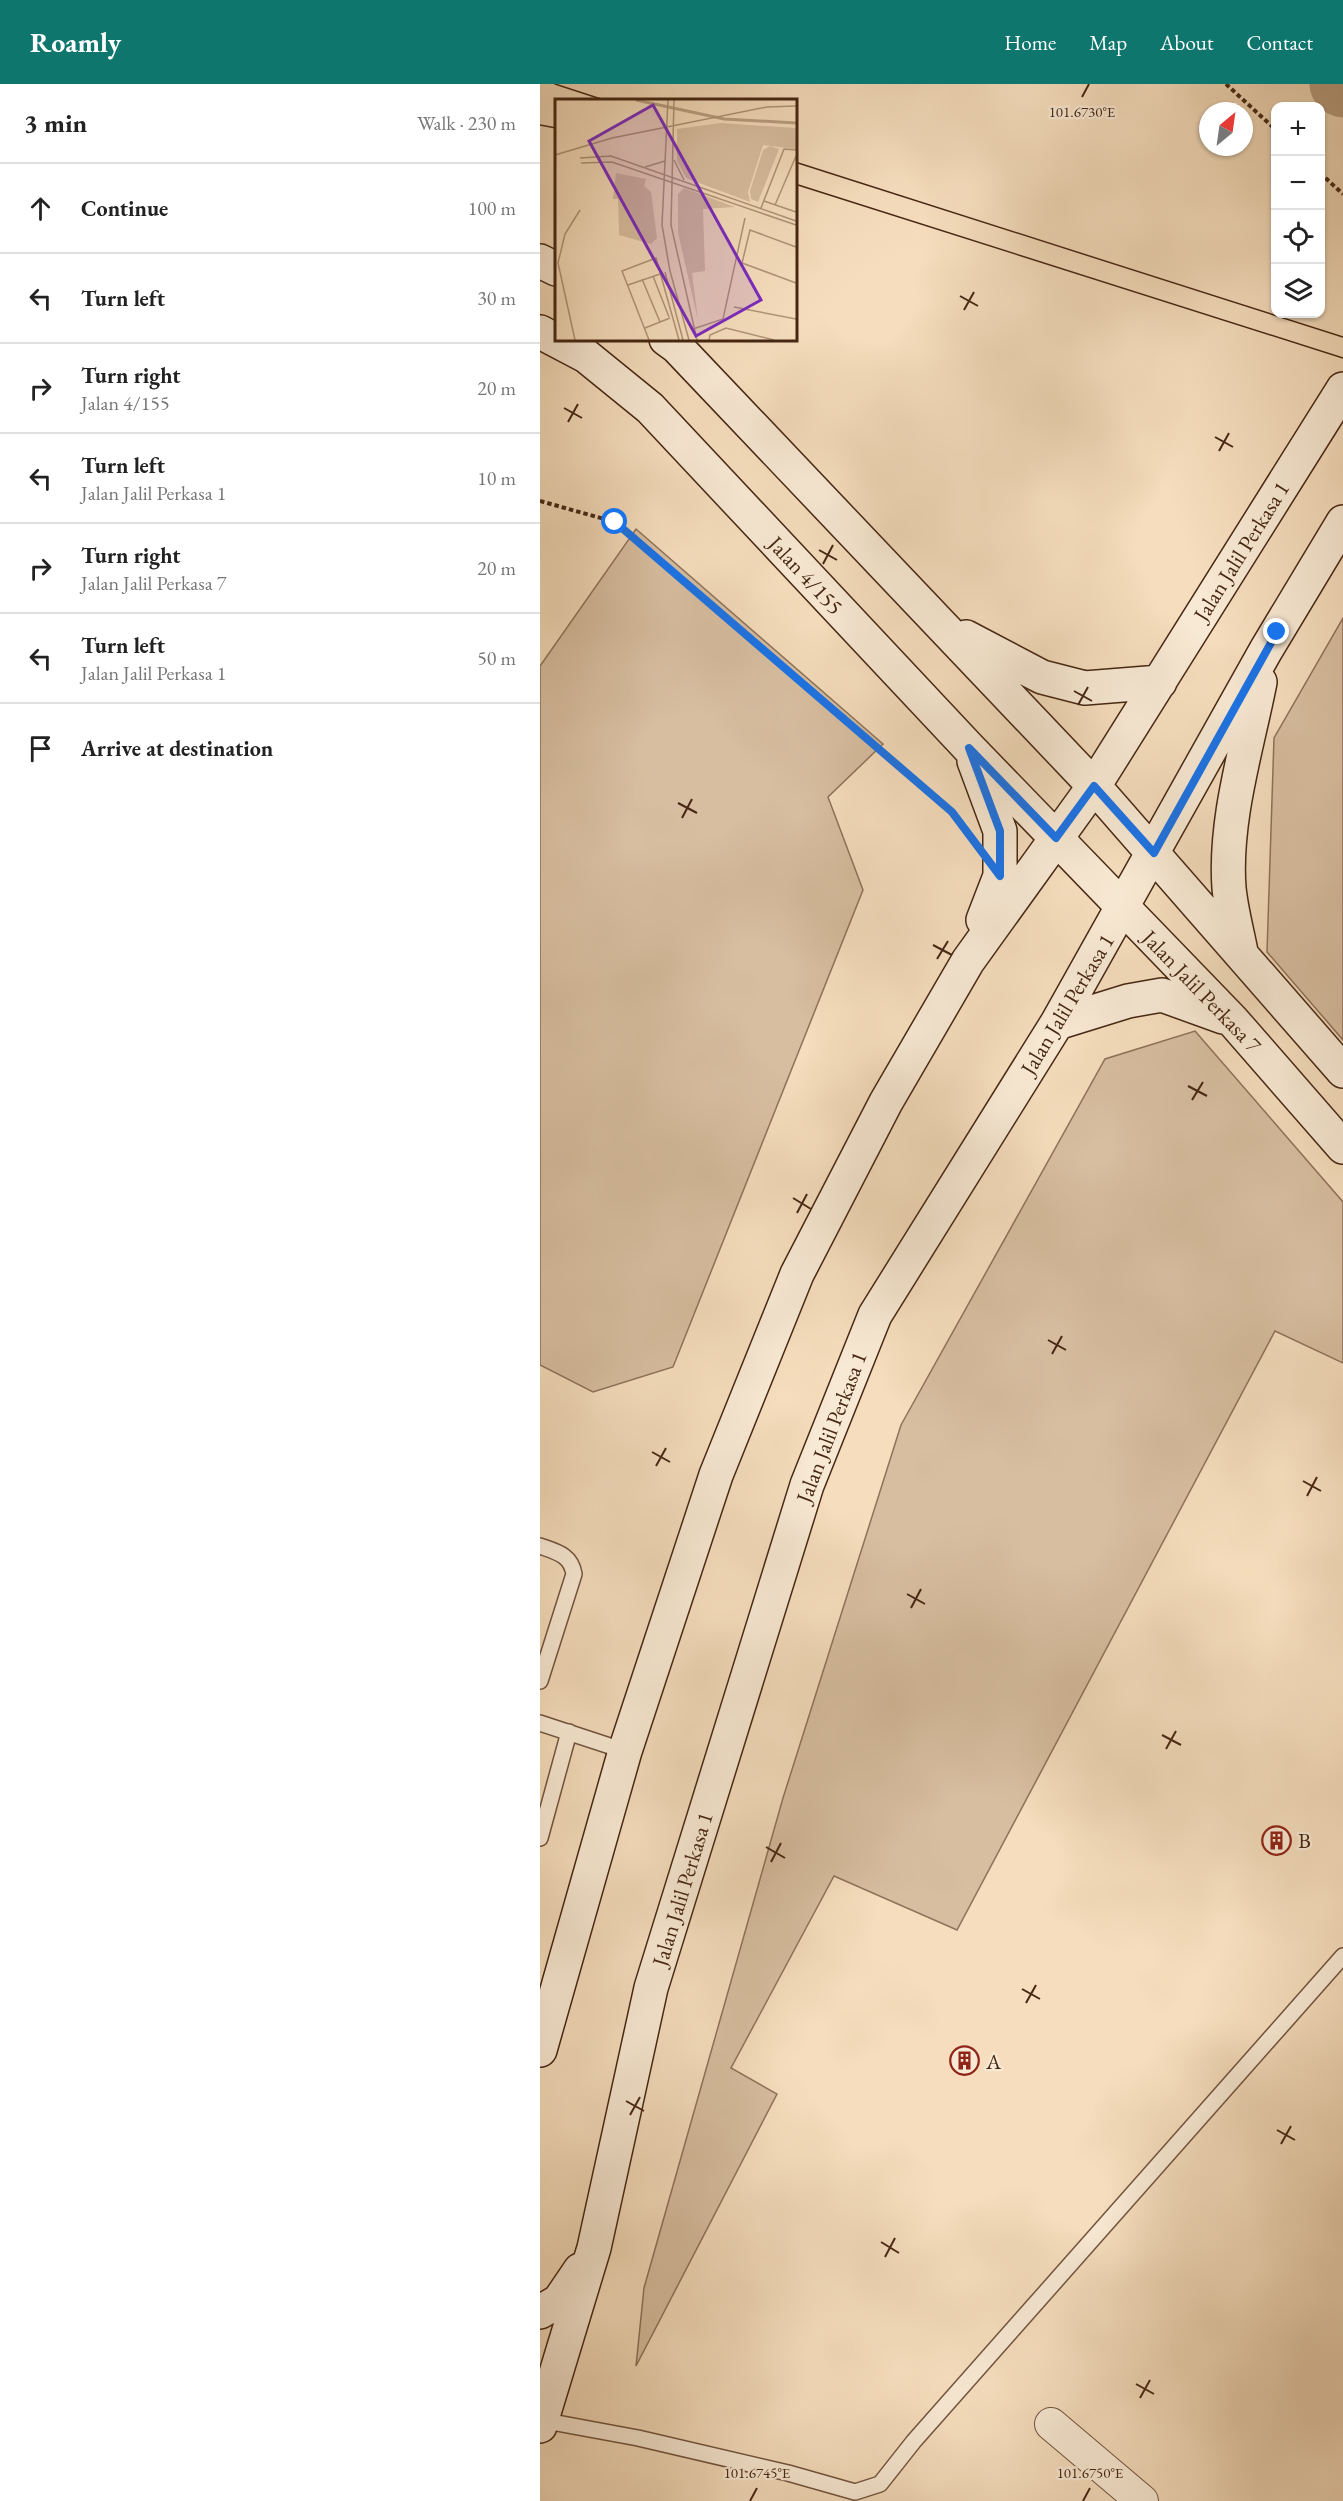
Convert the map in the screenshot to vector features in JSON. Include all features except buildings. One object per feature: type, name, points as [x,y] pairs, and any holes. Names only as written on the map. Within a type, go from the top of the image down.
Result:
[{"type":"main road","points":[[540,261],[555,269]]},
{"type":"main road","name":"Jalan 4/155","points":[[540,332],[555,340]]},
{"type":"main road","name":"Jalan 4/155","points":[[555,340],[586,356],[650,408],[1056,838]]},
{"type":"main road","points":[[667,340],[677,347],[945,627],[1094,786],[1343,1071]]},
{"type":"main road","name":"Jalan Jalil Perkasa 1","points":[[540,2050],[625,1751],[716,1474],[797,1274],[886,1102],[968,961],[1094,786],[1343,389]]},
{"type":"main road","name":"Jalan Jalil Perkasa 1","points":[[540,2423],[594,2248],[651,1988],[807,1485],[875,1315],[1057,1023],[1123,909],[1266,650],[1343,522]]},
{"type":"main road","points":[[945,627],[1042,677],[1085,688],[1160,682]]},
{"type":"main road","points":[[1241,952],[1229,888],[1230,854],[1234,813],[1266,650]]},
{"type":"main road","points":[[968,961],[1000,876],[1000,831],[969,748]]},
{"type":"main road","name":"Jalan Jalil Perkasa 7","points":[[1056,838],[1233,1021],[1343,1148]]},
{"type":"main road","points":[[1057,1023],[1128,1001],[1162,995],[1233,1021]]},
{"type":"main road","points":[[540,2312],[559,2301],[594,2248]]},
{"type":"street","points":[[1051,2424],[1142,2501]]},
{"type":"lane","points":[[540,1546],[561,1553],[572,1563],[574,1574],[540,1681]]},
{"type":"lane","points":[[540,1723],[625,1751]]},
{"type":"lane","points":[[540,1838],[569,1732]]},
{"type":"lane","points":[[540,2423],[638,2438],[788,2473],[855,2492],[880,2484],[914,2441],[1343,1956]]},
{"type":"path","points":[[1226,84],[1271,126]]},
{"type":"path","points":[[1325,178],[1343,194]]},
{"type":"path","points":[[540,501],[615,522],[903,768],[959,821]]},
{"type":"shaded area","points":[[636,529],[883,744],[828,797],[863,890],[673,1367],[593,1392],[540,1365],[540,666]]},
{"type":"shaded area","points":[[1343,618],[1343,1040],[1267,952],[1274,738]]},
{"type":"shaded area","points":[[1195,1031],[1343,1202],[1343,1363],[1275,1331],[957,1930],[834,1876],[731,2068],[777,2094],[636,2366],[644,2288],[783,1798],[901,1425],[1105,1059]]},
{"type":"tram line","points":[[555,84],[601,99]]},
{"type":"tram line","points":[[540,125],[555,128]]},
{"type":"tram line","points":[[796,162],[1343,337]]},
{"type":"tram line","points":[[796,184],[1343,358]]},
{"type":"place","name":"B","points":[[1277,1840]]},
{"type":"place","name":"A","points":[[965,2061]]},
{"type":"route","points":[[615,522],[952,812],[1000,876],[1000,831],[969,748],[1056,838],[1094,786],[1154,853],[1277,632]]}]
